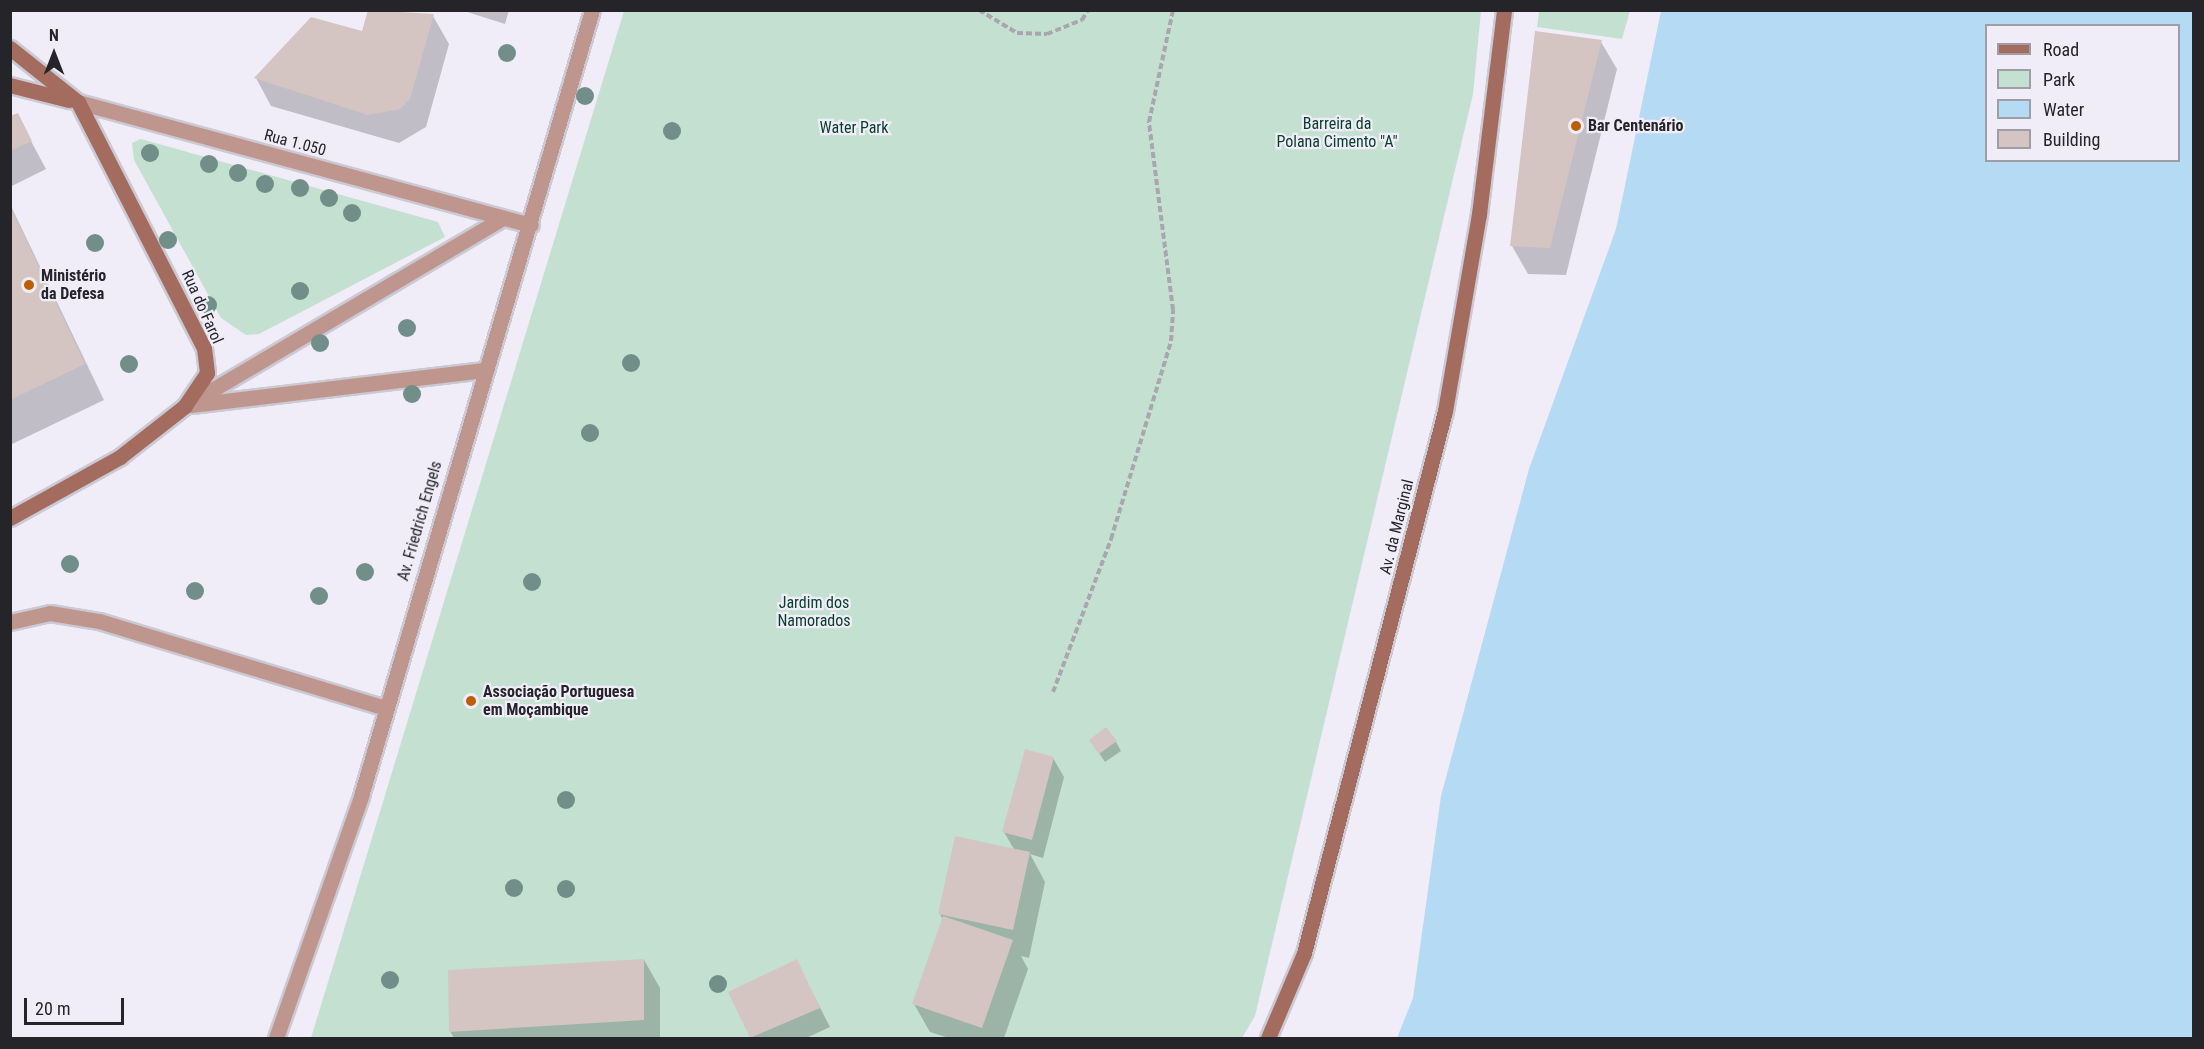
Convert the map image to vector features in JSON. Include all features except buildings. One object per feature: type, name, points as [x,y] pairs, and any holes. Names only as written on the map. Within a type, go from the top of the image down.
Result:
[{"type":"main road","name":"Av. da Marginal","points":[[1268,1038],[1304,953],[1444,411],[1479,214],[1504,10]]},
{"type":"main road","points":[[10,48],[78,102]]},
{"type":"main road","points":[[10,85],[78,102]]},
{"type":"main road","name":"Rua do Farol","points":[[10,518],[120,457],[185,406],[207,373],[204,348],[78,102]]},
{"type":"street","name":"Av. Friedrich Engels","points":[[276,1038],[362,796],[455,464],[531,225],[592,10]]},
{"type":"street","name":"Rua 1.050","points":[[78,102],[531,225]]},
{"type":"street","points":[[185,406],[503,218]]},
{"type":"street","points":[[185,406],[484,370]]},
{"type":"street","points":[[10,622],[50,613],[99,621],[385,708]]},
{"type":"path","points":[[979,10],[1017,33],[1047,34],[1082,20],[1088,10]]},
{"type":"path","points":[[1053,692],[1111,539],[1171,341],[1173,310],[1149,122],[1173,10]]},
{"type":"green space","points":[[1539,10],[1630,11],[1622,39],[1537,27]]},
{"type":"green space","name":"Jardim dos Namorados","points":[[624,11],[1481,11],[1473,94],[1255,1016],[1242,1038],[311,1038]]},
{"type":"green space","points":[[141,139],[438,222],[445,237],[259,334],[246,335],[221,318],[134,160],[132,143]]},
{"type":"water","points":[[1661,11],[2193,11],[2193,1038],[1397,1038],[1413,998],[1441,796],[1529,469],[1616,229]]},
{"type":"place","name":"Bar Centenário","points":[[1576,126]]},
{"type":"place","name":"Ministério da Defesa","points":[[29,285]]},
{"type":"place","name":"Associação Portuguesa em Moçambique","points":[[471,701]]},
{"type":"park label","name":"Water Park","points":[[854,128]]},
{"type":"park label","name":"Barreira da Polana Cimento \"A\"","points":[[1337,133]]}]
